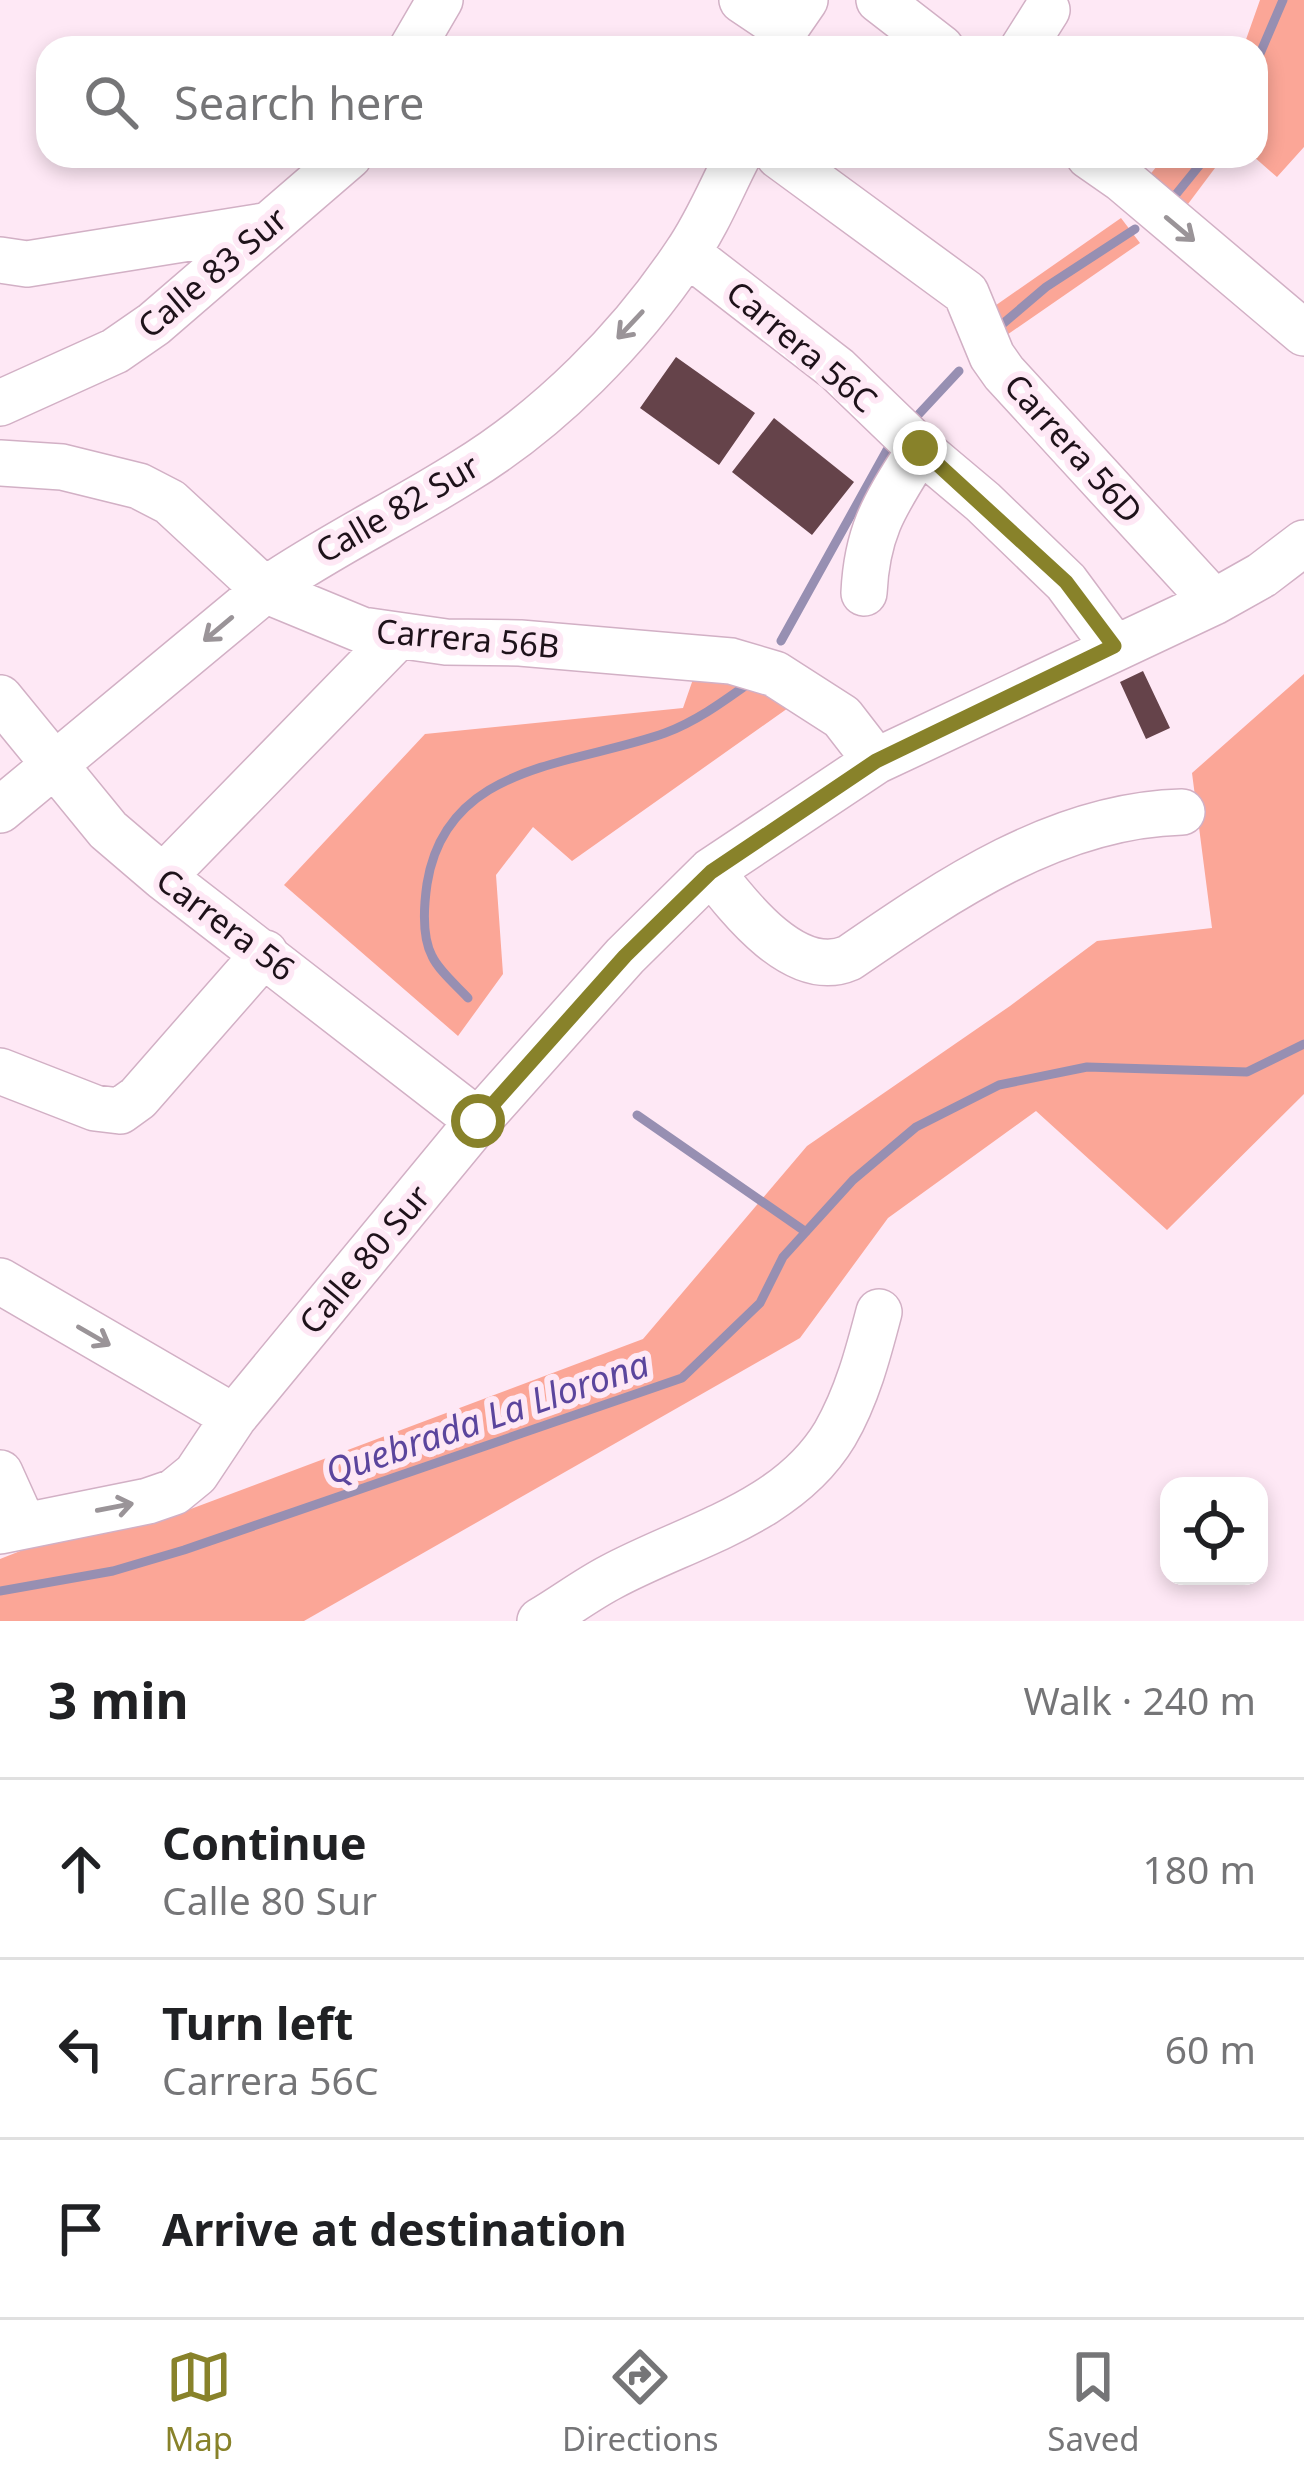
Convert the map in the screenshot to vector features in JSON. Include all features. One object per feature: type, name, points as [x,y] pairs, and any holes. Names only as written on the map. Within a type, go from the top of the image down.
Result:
[{"type":"street","points":[[419,36],[440,0]]},
{"type":"street","points":[[742,0],[789,26]]},
{"type":"street","points":[[879,0],[926,36]]},
{"type":"street","name":"Calle 83 Sur","points":[[0,404],[115,351],[154,324],[335,168]]},
{"type":"street","name":"Calle 82 Sur","points":[[0,810],[265,590],[465,471],[518,434],[568,390],[646,308],[688,253],[732,168]]},
{"type":"street","name":"Carrera 56D","points":[[795,168],[965,292],[1004,373],[1214,602]]},
{"type":"street","points":[[1106,168],[1304,333]]},
{"type":"street","points":[[0,260],[27,264],[266,226]]},
{"type":"street","name":"Carrera 56C","points":[[688,253],[837,369],[1066,582],[1114,646]]},
{"type":"street","points":[[864,592],[866,550],[881,510],[920,448]]},
{"type":"street","name":"Carrera 56B","points":[[0,463],[62,467],[139,486],[170,502],[265,590],[319,615],[398,636],[731,661],[775,674],[842,717],[876,761]]},
{"type":"street","name":"Calle 80 Sur","points":[[11,1527],[148,1501],[174,1492],[196,1474],[234,1417],[478,1121],[625,956],[711,872],[876,761],[1214,602],[1262,575],[1304,543]]},
{"type":"street","points":[[163,877],[398,636]]},
{"type":"street","name":"Carrera 56","points":[[0,698],[108,830],[478,1121]]},
{"type":"street","points":[[711,872],[793,954],[829,964],[849,958],[989,868],[1091,826],[1182,812]]},
{"type":"street","points":[[0,1071],[95,1108],[119,1111],[138,1098],[265,953]]},
{"type":"street","points":[[0,1281],[234,1417]]},
{"type":"street","points":[[540,1621],[611,1577],[706,1535],[770,1499],[807,1467],[833,1436],[853,1396],[879,1312]]},
{"type":"street","points":[[0,1473],[11,1527]]},
{"type":"shaded area","points":[[1260,0],[1304,0],[1304,147],[1277,177],[1267,168],[1268,36],[1247,36]]},
{"type":"shaded area","points":[[1155,168],[1215,168],[1182,212],[1140,187]]},
{"type":"shaded area","points":[[1121,218],[1140,243],[1001,339],[989,310]]},
{"type":"shaded area","points":[[699,662],[805,696],[572,861],[533,827],[496,875],[503,974],[458,1036],[284,885],[425,734],[683,708]]},
{"type":"shaded area","points":[[1304,674],[1304,1094],[1167,1230],[1036,1111],[888,1218],[800,1338],[304,1621],[0,1621],[0,1559],[48,1540],[180,1513],[643,1339],[807,1146],[1097,941],[1212,928],[1192,773]]},
{"type":"building","points":[[676,357],[755,413],[719,465],[640,408]]},
{"type":"building","points":[[774,418],[854,482],[812,535],[732,472]]},
{"type":"building","points":[[1143,671],[1170,728],[1146,739],[1120,682]]},
{"type":"waterway","points":[[1268,36],[1283,0]]},
{"type":"waterway","points":[[1169,203],[1197,168]]},
{"type":"waterway","points":[[999,327],[1046,287],[1135,229]]},
{"type":"waterway","points":[[918,415],[959,371]]},
{"type":"waterway","points":[[781,641],[887,450]]},
{"type":"waterway","points":[[468,998],[435,962],[425,921],[427,884],[439,844],[459,814],[486,792],[518,776],[677,728],[752,681]]},
{"type":"waterway","name":"Quebrada La Llorona","points":[[0,1591],[113,1571],[184,1550],[682,1378],[760,1303],[783,1257],[853,1180],[916,1127],[999,1085],[1087,1067],[1247,1072],[1304,1044]]},
{"type":"waterway","points":[[637,1115],[806,1232]]},
{"type":"route","points":[[478,1121],[625,956],[711,872],[876,761],[1114,646],[1066,582],[920,448]]}]
